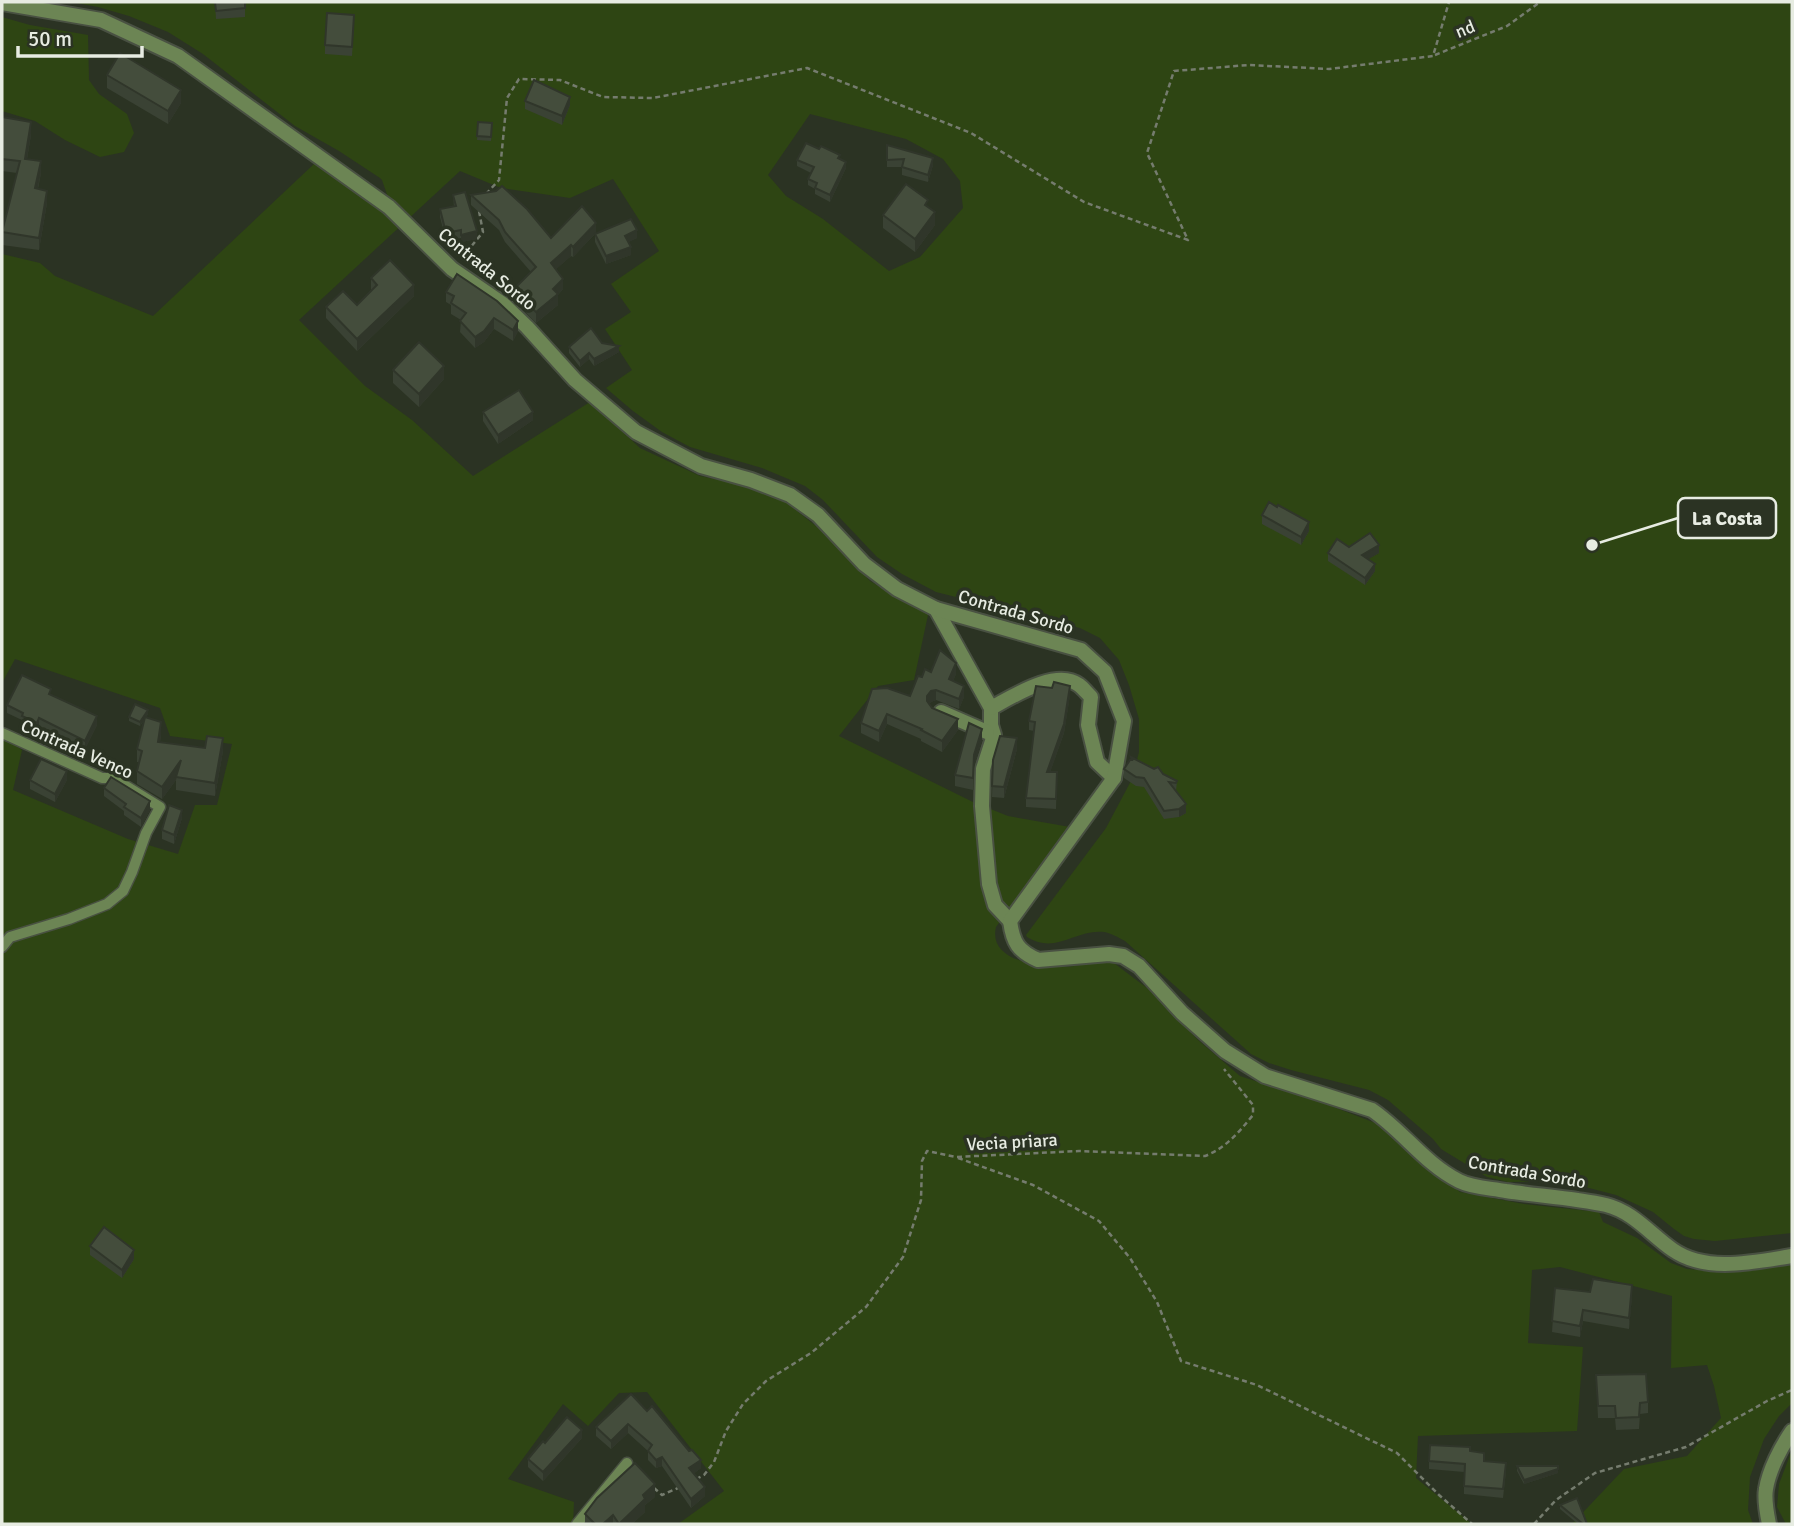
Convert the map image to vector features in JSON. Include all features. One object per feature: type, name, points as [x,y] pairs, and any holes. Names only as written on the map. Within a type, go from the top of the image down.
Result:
[{"type":"street","name":"Contrada Sordo","points":[[2,3],[101,20],[178,56],[388,207],[452,269],[503,304],[575,380],[636,432],[701,466],[751,480],[790,495],[818,515],[864,564],[897,589],[936,609],[1081,650],[1105,672],[1124,721],[1114,778],[1010,921],[1012,936],[1018,948],[1028,956],[1038,960],[1109,954],[1123,956],[1139,966],[1182,1013],[1225,1051],[1265,1076],[1372,1110],[1420,1153],[1459,1181],[1609,1206],[1636,1219],[1671,1249],[1695,1261],[1730,1264],[1792,1256]]},
{"type":"street","points":[[936,609],[991,709],[994,735],[983,769],[982,806],[989,884],[995,905],[1010,921]]},
{"type":"street","points":[[991,709],[1033,686],[1055,680],[1077,683],[1091,697],[1087,726],[1097,762],[1114,778]]},
{"type":"street","points":[[936,710],[994,735]]},
{"type":"street","points":[[1769,1524],[1765,1491],[1776,1460],[1792,1431]]},
{"type":"lane","name":"Contrada Venco","points":[[2,733],[102,778],[113,778],[160,807],[122,891],[107,904],[10,937],[2,947]]},
{"type":"lane","points":[[577,1524],[627,1463]]},
{"type":"path","points":[[1433,56],[1449,2]]},
{"type":"path","name":"nd","points":[[485,195],[499,180],[507,98],[520,79],[560,80],[603,97],[653,98],[807,68],[971,132],[1084,202],[1188,240],[1147,153],[1174,71],[1249,65],[1329,69],[1433,56],[1507,26],[1540,2]]},
{"type":"path","points":[[452,269],[483,232],[477,203]]},
{"type":"path","name":"Vecia priara","points":[[693,1480],[704,1475],[714,1462],[726,1431],[743,1404],[766,1381],[811,1353],[866,1307],[904,1257],[920,1200],[922,1161],[926,1151],[956,1157],[1079,1151],[1205,1156],[1219,1151],[1253,1115],[1252,1105],[1223,1067]]},
{"type":"path","points":[[956,1157],[1033,1185],[1098,1221],[1130,1258],[1157,1302],[1181,1361],[1257,1385],[1397,1453],[1472,1524]]},
{"type":"path","points":[[1534,1524],[1556,1500],[1595,1473],[1686,1447],[1767,1401],[1792,1390]]},
{"type":"path","points":[[653,1487],[662,1495],[683,1485]]},
{"type":"green space","points":[[71,2],[1792,2],[1792,1233],[1715,1241],[1694,1239],[1684,1236],[1653,1212],[1616,1195],[1562,1181],[1508,1182],[1487,1177],[1441,1149],[1388,1100],[1369,1090],[1291,1070],[1251,1054],[1118,937],[1094,932],[1047,943],[1027,937],[1106,828],[1132,779],[1139,752],[1139,719],[1119,660],[1100,638],[1080,628],[936,592],[902,574],[877,557],[823,500],[805,486],[762,468],[690,447],[662,432],[606,388],[632,370],[605,329],[631,312],[611,284],[659,251],[613,179],[570,198],[501,188],[460,171],[299,320],[365,386],[412,420],[473,476],[590,402],[640,448],[700,476],[772,491],[817,527],[870,581],[928,615],[914,680],[878,686],[839,736],[973,802],[1008,816],[1070,827],[996,927],[996,938],[1007,954],[1028,963],[1061,967],[1110,960],[1147,988],[1198,1040],[1240,1076],[1378,1124],[1460,1192],[1524,1204],[1599,1212],[1603,1222],[1637,1238],[1671,1263],[1687,1269],[1714,1271],[1792,1263],[1792,1403],[1779,1416],[1764,1439],[1750,1477],[1748,1510],[1753,1524],[1572,1524],[1624,1469],[1687,1456],[1721,1418],[1707,1365],[1671,1368],[1672,1296],[1560,1267],[1532,1270],[1528,1343],[1583,1347],[1577,1431],[1418,1436],[1416,1478],[1472,1524],[678,1524],[724,1491],[647,1392],[619,1393],[588,1426],[563,1404],[508,1479],[574,1502],[573,1524],[2,1524],[2,736],[22,750],[13,790],[128,839],[178,854],[195,805],[217,805],[232,744],[170,736],[160,708],[15,659],[2,683],[2,254],[40,263],[55,276],[153,316],[315,163],[365,193],[398,226],[380,178],[295,126],[203,54],[168,32],[98,7]],"holes":[[[810,114],[906,139],[943,159],[960,181],[963,208],[920,257],[889,271],[823,219],[786,196],[768,175]]]},
{"type":"green space","points":[[2,17],[88,35],[89,80],[99,94],[127,114],[134,133],[124,152],[100,157],[35,121],[2,111]]},
{"type":"green space","points":[[1792,1450],[1792,1524],[1786,1524],[1777,1507],[1779,1484]]},
{"type":"building","points":[[215,2],[245,2],[245,8],[216,11]]},
{"type":"building","points":[[327,13],[354,15],[352,47],[325,45]]},
{"type":"building","points":[[120,53],[181,90],[168,111],[107,75]]},
{"type":"building","points":[[534,80],[570,97],[562,116],[525,101]]},
{"type":"building","points":[[2,117],[31,122],[25,159],[41,161],[35,188],[47,191],[39,238],[2,232],[20,161],[2,159]]},
{"type":"building","points":[[478,122],[492,123],[491,137],[477,136]]},
{"type":"building","points":[[806,143],[819,149],[821,146],[840,155],[838,158],[846,162],[830,195],[815,188],[817,183],[808,179],[814,167],[797,160]]},
{"type":"building","points":[[887,145],[933,158],[928,175],[902,167],[904,159],[887,160]]},
{"type":"building","points":[[906,184],[928,200],[925,205],[935,212],[915,239],[883,215]]},
{"type":"building","points":[[502,186],[527,209],[551,238],[582,206],[596,223],[573,247],[571,245],[551,263],[563,279],[553,289],[558,294],[536,312],[513,290],[536,267],[505,232],[499,220],[471,195],[496,191]]},
{"type":"building","points":[[465,192],[477,231],[461,235],[461,230],[446,233],[440,209],[456,206],[453,195]]},
{"type":"building","points":[[631,219],[637,230],[625,236],[631,247],[606,256],[595,234]]},
{"type":"building","points":[[390,260],[414,285],[357,339],[326,307],[343,291],[357,305],[377,285],[371,278]]},
{"type":"building","points":[[457,274],[497,301],[518,321],[513,330],[494,318],[484,331],[475,337],[460,321],[466,313],[451,303],[454,296],[446,292]]},
{"type":"building","points":[[591,328],[602,343],[619,346],[594,359],[589,353],[580,361],[569,347]]},
{"type":"building","points":[[419,342],[444,366],[419,394],[393,370]]},
{"type":"building","points":[[519,390],[533,412],[498,435],[483,412]]},
{"type":"building","points":[[1269,502],[1309,522],[1301,537],[1262,515]]},
{"type":"building","points":[[1370,533],[1379,545],[1362,555],[1375,564],[1365,578],[1328,553],[1337,539],[1349,547]]},
{"type":"building","points":[[940,650],[956,663],[949,679],[964,686],[959,699],[936,690],[927,696],[932,708],[958,719],[942,741],[887,714],[879,731],[861,723],[872,689],[887,688],[910,696],[918,676],[922,677],[925,669],[931,672]]},
{"type":"building","points":[[22,675],[51,689],[49,694],[97,716],[85,741],[39,718],[37,723],[7,705]]},
{"type":"building","points":[[1054,682],[1070,686],[1064,724],[1047,772],[1057,772],[1056,799],[1026,798],[1035,722],[1029,721],[1036,686],[1052,688]]},
{"type":"building","points":[[135,704],[148,710],[140,722],[129,717]]},
{"type":"building","points":[[145,717],[161,722],[158,742],[205,748],[207,736],[223,738],[215,783],[176,777],[181,760],[162,787],[137,771],[142,751],[137,749]]},
{"type":"building","points":[[969,723],[982,729],[974,755],[973,778],[955,775]]},
{"type":"building","points":[[1000,736],[1017,738],[1004,787],[992,786],[993,760]]},
{"type":"building","points":[[1131,757],[1154,769],[1158,767],[1163,774],[1177,781],[1169,782],[1186,804],[1179,809],[1164,811],[1144,778],[1136,777],[1124,769],[1132,760]]},
{"type":"building","points":[[41,759],[67,771],[55,794],[30,780]]},
{"type":"building","points":[[111,777],[150,801],[141,818],[124,807],[126,804],[104,788]]},
{"type":"building","points":[[169,805],[182,810],[174,835],[162,830]]},
{"type":"building","points":[[104,1227],[134,1250],[122,1270],[90,1246]]},
{"type":"building","points":[[1593,1279],[1632,1285],[1629,1318],[1583,1310],[1580,1326],[1552,1321],[1555,1288],[1590,1292]]},
{"type":"building","points":[[1646,1374],[1648,1402],[1640,1403],[1639,1417],[1616,1418],[1615,1406],[1598,1406],[1596,1375]]},
{"type":"building","points":[[631,1394],[647,1411],[652,1406],[689,1451],[692,1450],[701,1460],[689,1468],[705,1487],[691,1499],[662,1457],[656,1460],[648,1451],[652,1445],[628,1424],[611,1441],[596,1427]]},
{"type":"building","points":[[567,1417],[582,1430],[543,1472],[528,1459]]},
{"type":"building","points":[[1430,1445],[1470,1447],[1470,1451],[1484,1453],[1484,1461],[1506,1463],[1503,1489],[1464,1486],[1465,1464],[1429,1461]]},
{"type":"building","points":[[635,1463],[655,1484],[643,1495],[645,1499],[619,1524],[613,1515],[603,1524],[595,1524],[585,1514],[597,1498]]},
{"type":"building","points":[[1517,1466],[1558,1466],[1558,1469],[1524,1480]]},
{"type":"building","points":[[1577,1498],[1587,1524],[1583,1524],[1560,1505]]},
{"type":"place","name":"La Costa","points":[[1592,545]]}]
